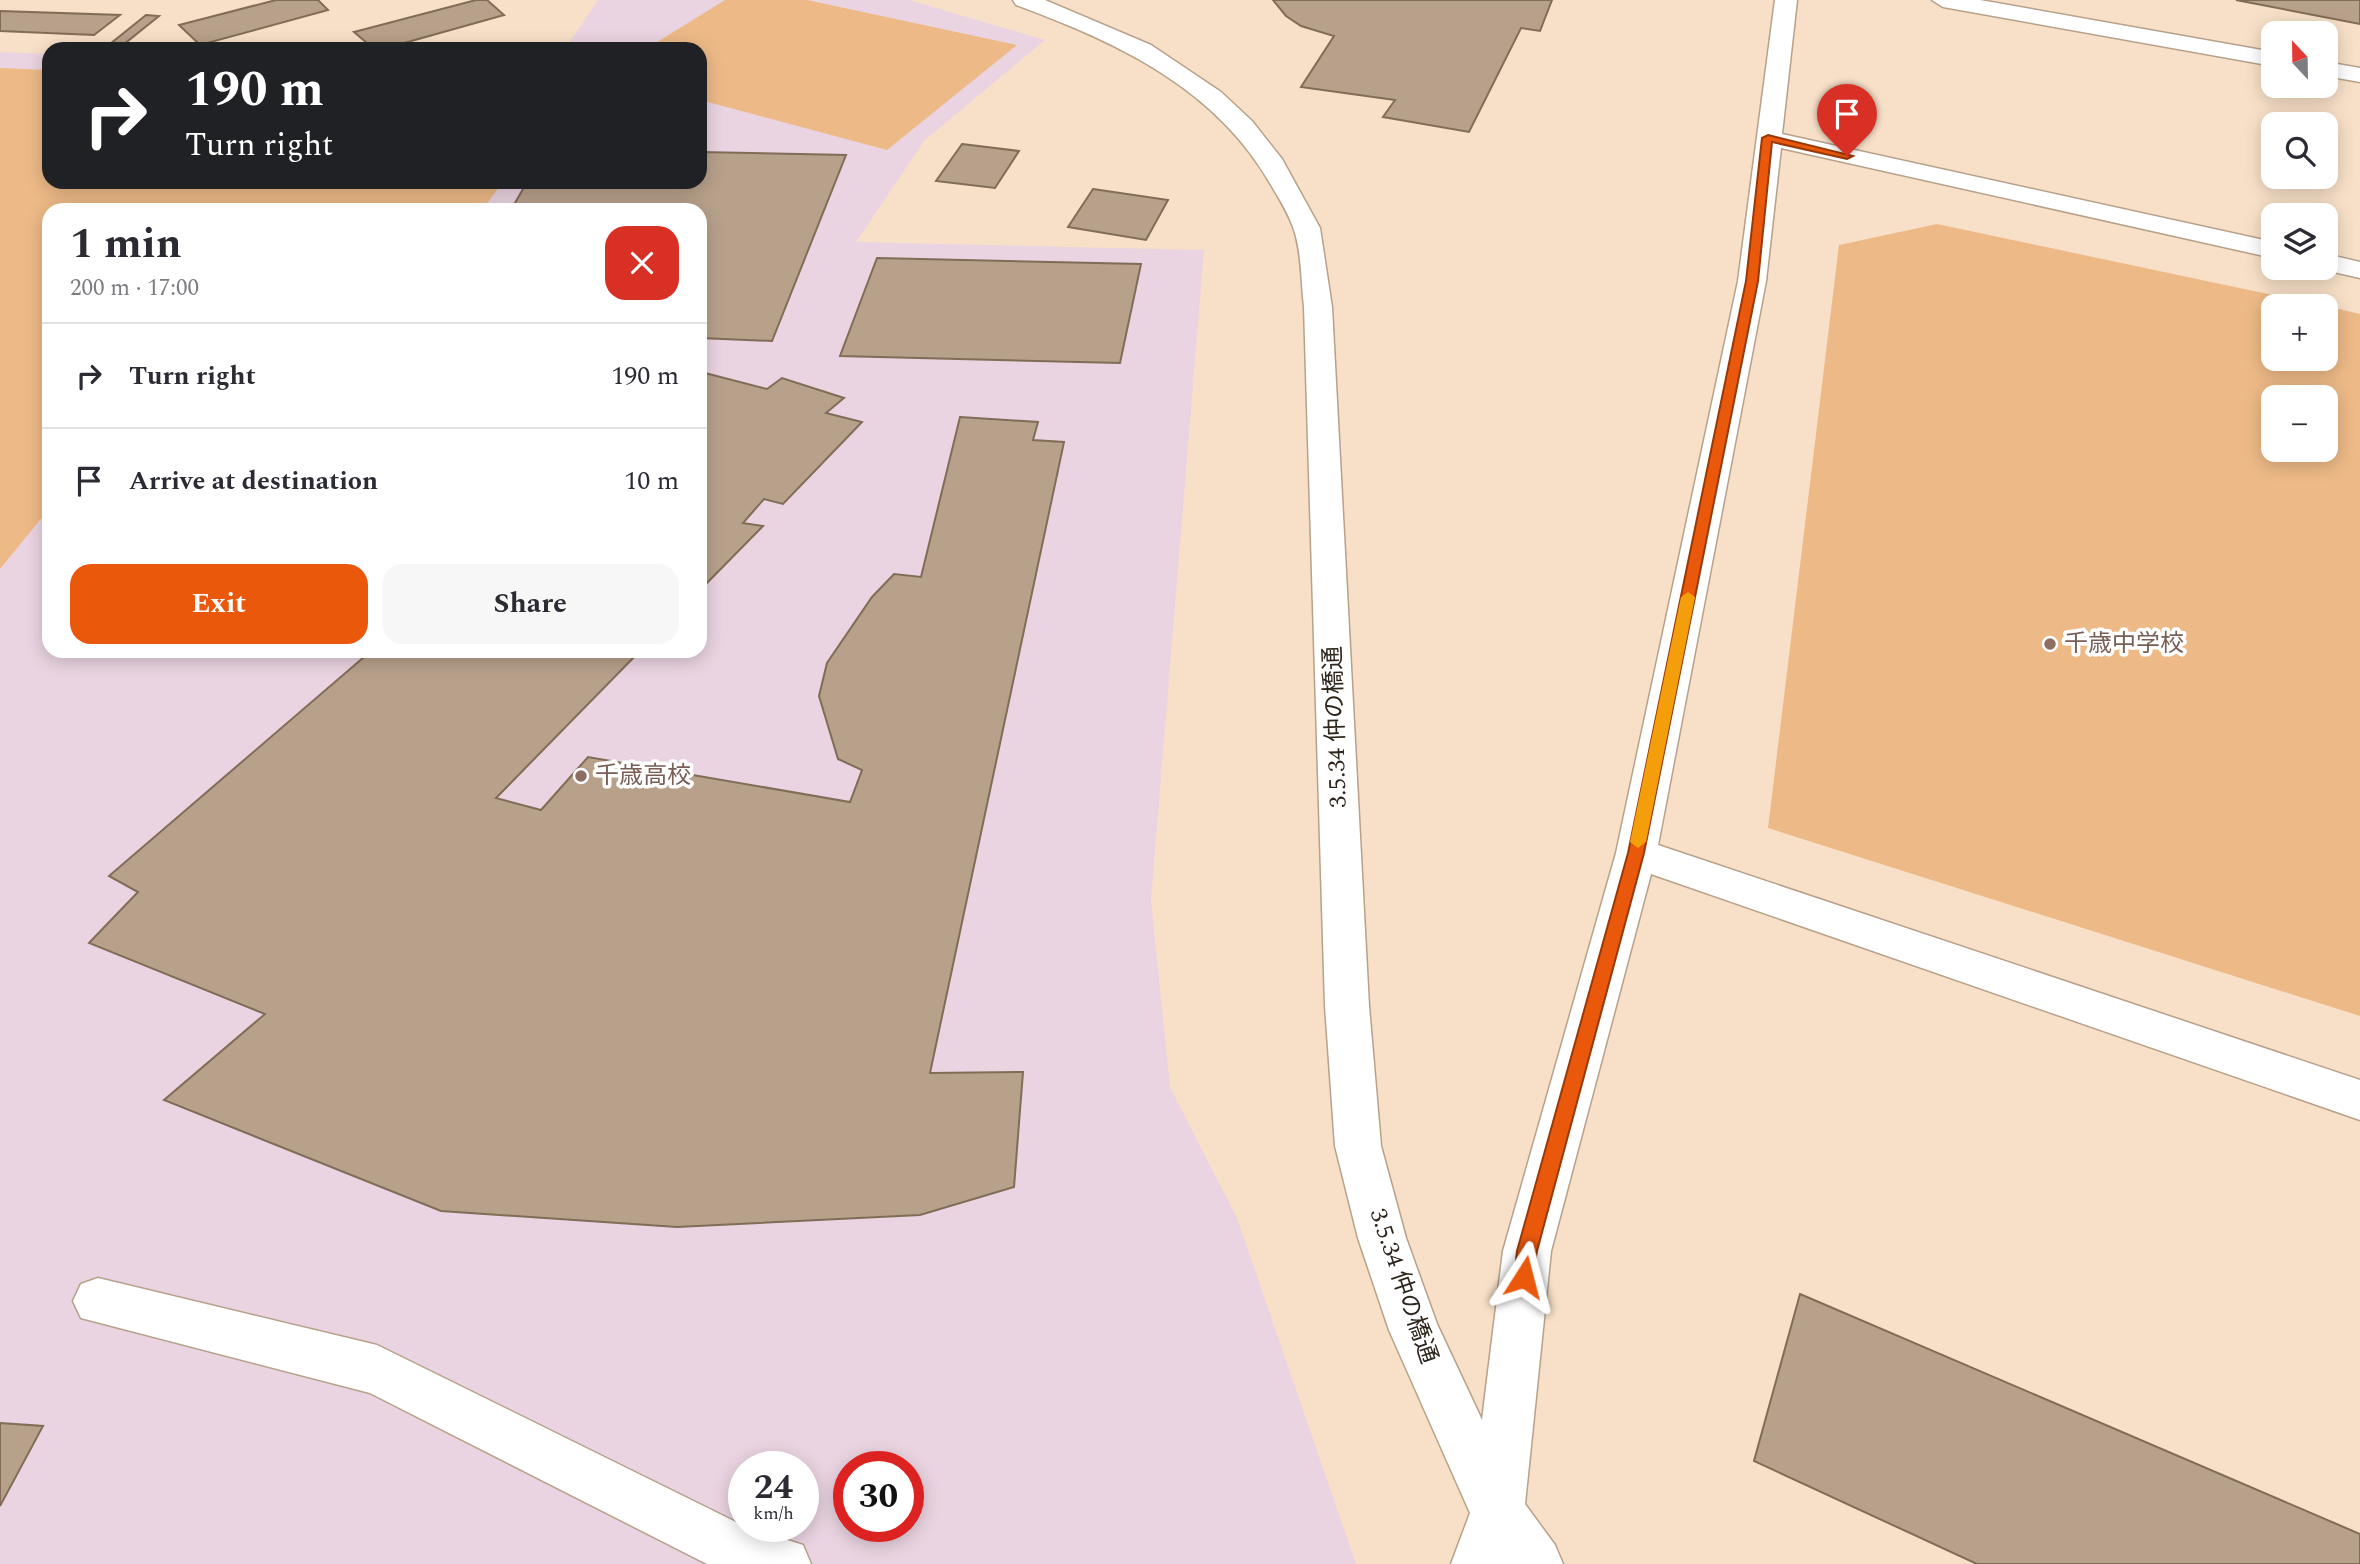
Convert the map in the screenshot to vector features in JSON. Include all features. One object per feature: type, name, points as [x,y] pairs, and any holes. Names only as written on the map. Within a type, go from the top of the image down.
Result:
[{"type":"street","name":"3.5.34 仲の橋通","points":[[1024,0],[1097,25],[1187,75],[1247,128],[1279,172],[1308,232],[1318,307],[1348,1006],[1358,1146],[1382,1238],[1414,1330],[1497,1512],[1536,1564]]},
{"type":"street","points":[[1478,1564],[1497,1512],[1527,1251],[1636,853],[1752,281],[1786,0]]},
{"type":"street","points":[[1943,0],[2261,57]]},
{"type":"street","points":[[2338,71],[2360,75]]},
{"type":"street","points":[[1768,138],[2261,247]]},
{"type":"street","points":[[2338,265],[2360,270]]},
{"type":"street","points":[[1636,853],[2360,1100]]},
{"type":"street","points":[[98,1301],[377,1370],[741,1552],[784,1564]]},
{"type":"shaded area","name":"千歳高校","points":[[598,0],[909,0],[1045,40],[924,141],[856,242],[1204,250],[1151,900],[1170,1087],[1237,1218],[1356,1564],[0,1564],[0,52],[42,54],[42,189],[707,189],[707,42],[570,42]]},
{"type":"shaded area","points":[[725,0],[807,0],[1017,45],[887,150],[707,102],[707,42],[657,42]]},
{"type":"shaded area","points":[[0,68],[42,70],[42,189],[498,189],[487,203],[42,203],[42,518],[0,569]]},
{"type":"shaded area","name":"千歳中学校","points":[[1937,224],[2268,294],[2261,294],[2261,371],[2338,371],[2338,309],[2360,314],[2360,1016],[1768,828],[1839,245]]},
{"type":"building","points":[[276,0],[318,0],[328,10],[211,42],[197,42],[179,25]]},
{"type":"building","points":[[476,0],[487,0],[504,15],[408,42],[366,42],[354,32]]},
{"type":"building","points":[[1273,0],[1552,0],[1540,31],[1521,28],[1469,132],[1383,117],[1395,100],[1301,87],[1334,36],[1301,26],[1286,16]]},
{"type":"building","points":[[2236,0],[2360,0],[2360,24]]},
{"type":"building","points":[[0,11],[120,15],[94,35],[0,31]]},
{"type":"building","points":[[146,15],[159,16],[127,42],[112,42]]},
{"type":"building","points":[[962,144],[1019,151],[995,188],[936,181]]},
{"type":"building","points":[[707,152],[846,155],[772,341],[707,338],[707,203],[515,203],[523,189],[707,189]]},
{"type":"building","points":[[1093,189],[1168,200],[1146,240],[1068,227]]},
{"type":"building","points":[[877,258],[1141,264],[1120,363],[840,356]]},
{"type":"building","points":[[707,374],[767,389],[782,378],[844,398],[826,413],[862,422],[783,504],[764,499],[743,523],[763,526],[707,583]]},
{"type":"building","points":[[960,417],[1038,422],[1033,440],[1064,442],[930,1073],[1023,1072],[1014,1187],[920,1215],[677,1227],[441,1211],[164,1100],[265,1014],[89,943],[138,892],[109,876],[363,658],[633,658],[496,798],[541,810],[588,757],[850,802],[862,770],[838,759],[819,696],[827,663],[872,597],[894,574],[921,577]]},
{"type":"building","points":[[1800,1294],[2360,1534],[2360,1564],[1977,1564],[1754,1461]]},
{"type":"building","points":[[0,1423],[43,1426],[0,1506]]},
{"type":"slow traffic","points":[[1638,842],[1688,597]]},
{"type":"place","name":"千歳中学校","points":[[2050,644]]},
{"type":"place","name":"千歳高校","points":[[581,776]]},
{"type":"route","points":[[1524,1277],[1527,1251],[1636,853],[1752,281],[1768,138],[1847,156]]}]
